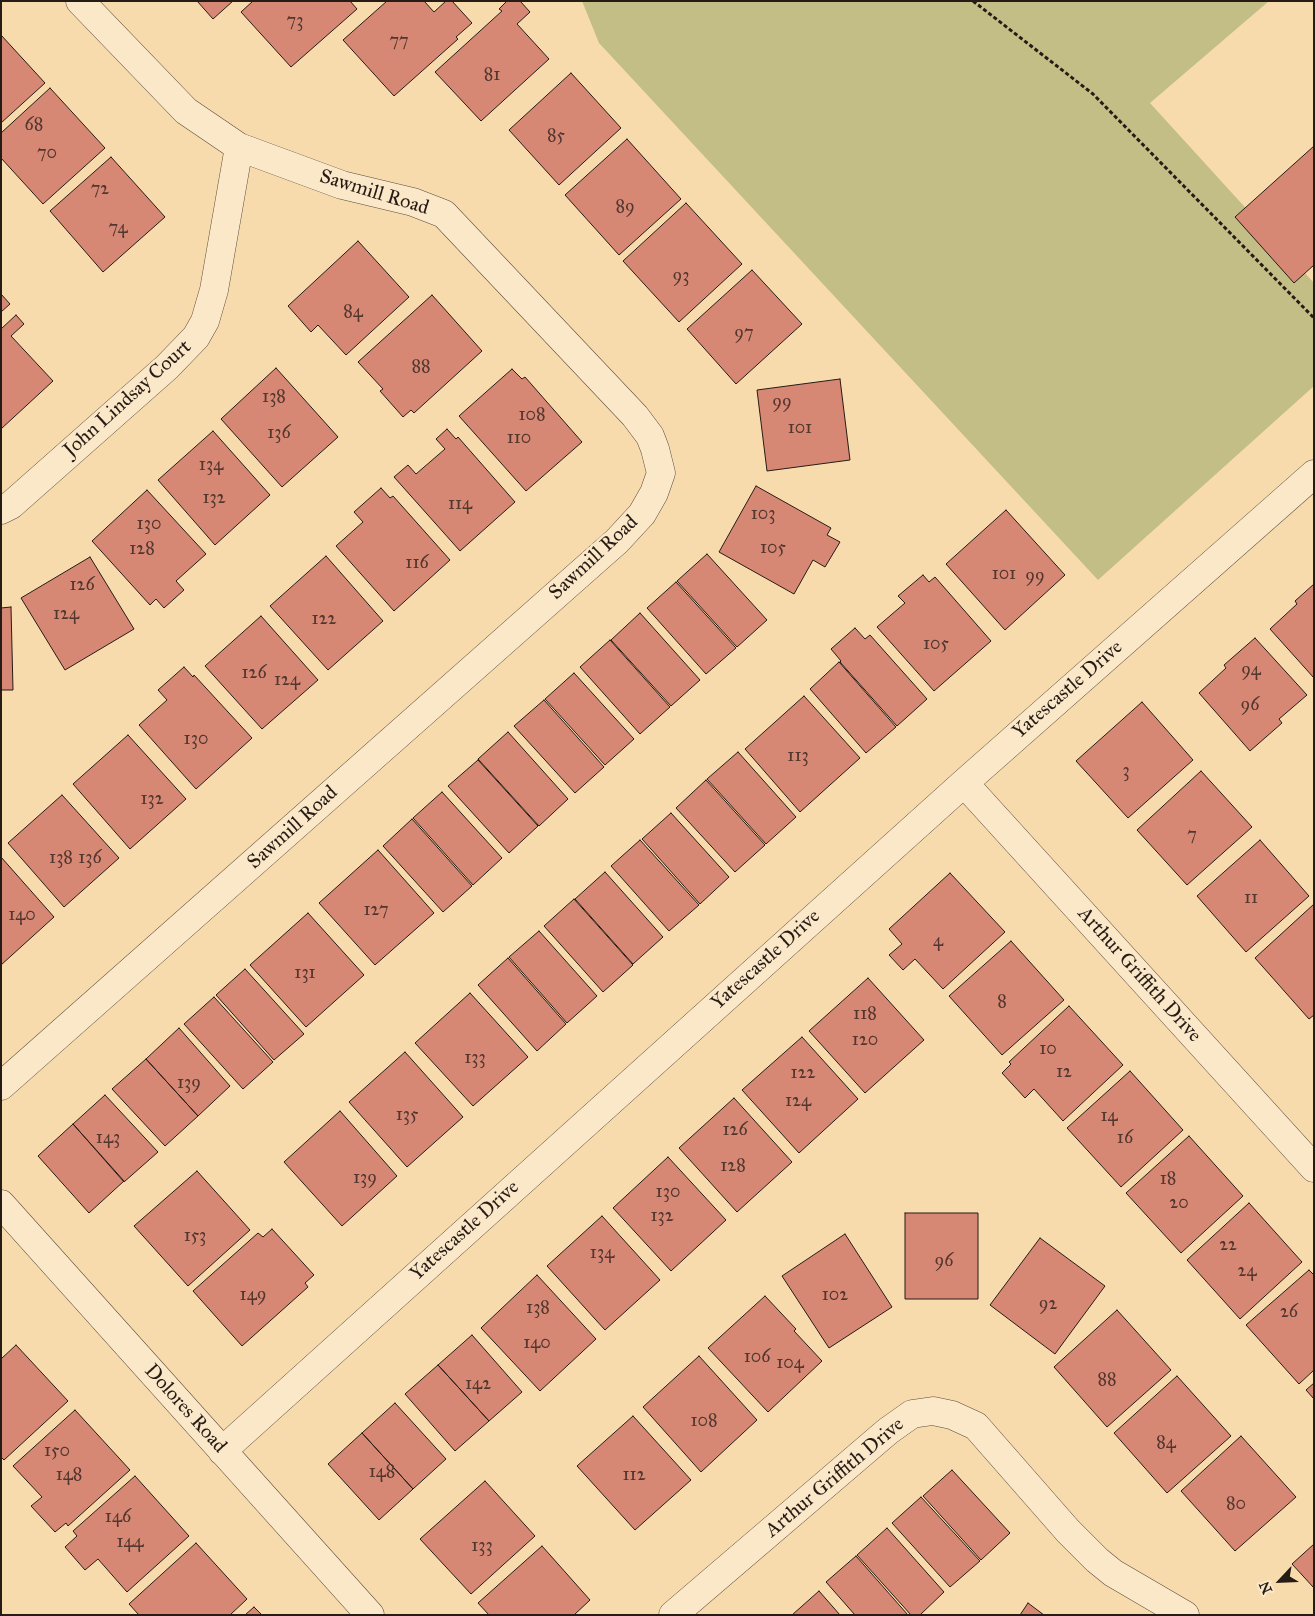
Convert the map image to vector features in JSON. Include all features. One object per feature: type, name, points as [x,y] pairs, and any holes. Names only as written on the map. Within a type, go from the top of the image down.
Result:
[{"type":"street","name":"Sawmill Road","points":[[1,1086],[617,541],[642,514],[654,493],[661,473],[650,436],[636,416],[444,214],[412,202],[342,185],[239,147],[186,111],[80,1]]},
{"type":"street","name":"John Lindsay Court","points":[[1,510],[11,505],[160,373],[196,336],[205,321],[214,290],[239,147]]},
{"type":"street","name":"Yatescastle Drive","points":[[222,1451],[964,783],[1314,474]]},
{"type":"street","name":"Arthur Griffith Drive","points":[[964,783],[1314,1168]]},
{"type":"street","name":"Dolores Road","points":[[1,1204],[370,1615]]},
{"type":"street","name":"Arthur Griffith Drive","points":[[673,1615],[888,1431],[912,1414],[932,1411],[952,1414],[976,1426],[1068,1531],[1097,1560],[1113,1573],[1185,1615]]},
{"type":"path","points":[[973,1],[1093,94],[1314,318]]},
{"type":"shaded area","points":[[582,1],[1269,1],[1150,103],[1314,283],[1314,386],[1098,580],[599,43]]},
{"type":"building","points":[[197,1],[233,1],[213,19]]},
{"type":"building","points":[[253,1],[350,1],[357,9],[291,67],[241,12]]},
{"type":"building","points":[[387,1],[424,1],[434,12],[446,1],[452,1],[472,23],[456,37],[458,39],[394,96],[343,40]]},
{"type":"building","points":[[507,1],[520,1],[530,12],[517,24],[549,59],[481,121],[435,72],[502,11],[499,9]]},
{"type":"building","points":[[1,35],[45,83],[1,123]]},
{"type":"building","points":[[571,73],[621,128],[559,185],[509,130]]},
{"type":"building","points":[[50,88],[105,148],[43,204],[1,158],[1,133]]},
{"type":"building","points":[[627,139],[681,199],[619,255],[565,195]]},
{"type":"building","points":[[1314,146],[1314,265],[1294,283],[1235,217]]},
{"type":"building","points":[[111,157],[165,217],[103,272],[50,211]]},
{"type":"building","points":[[686,203],[742,264],[679,322],[623,261]]},
{"type":"building","points":[[358,241],[409,297],[346,355],[318,325],[311,332],[288,306]]},
{"type":"building","points":[[752,270],[802,324],[736,384],[687,329]]},
{"type":"building","points":[[1,294],[10,304],[1,312]]},
{"type":"building","points":[[432,295],[482,351],[414,413],[411,410],[403,417],[380,391],[383,389],[358,362]]},
{"type":"building","points":[[16,315],[24,324],[11,336],[53,381],[1,429],[1,329]]},
{"type":"building","points":[[276,368],[338,437],[282,487],[221,419]]},
{"type":"building","points":[[512,369],[522,379],[525,377],[582,442],[526,491],[459,416]]},
{"type":"building","points":[[840,379],[850,460],[767,471],[757,390]]},
{"type":"building","points":[[447,429],[456,439],[458,437],[515,502],[460,551],[394,477],[408,465],[416,474],[445,449],[436,439]]},
{"type":"building","points":[[213,431],[270,495],[215,545],[158,480]]},
{"type":"building","points":[[756,486],[831,528],[827,535],[840,542],[825,567],[813,560],[794,594],[719,552]]},
{"type":"building","points":[[381,488],[390,498],[393,496],[450,560],[394,611],[336,546],[363,522],[354,512]]},
{"type":"building","points":[[147,490],[206,554],[176,581],[184,590],[164,608],[156,599],[150,605],[92,541]]},
{"type":"building","points":[[1006,510],[1065,575],[1005,630],[946,564]]},
{"type":"building","points":[[707,554],[767,620],[737,647],[677,581]]},
{"type":"building","points":[[326,556],[383,621],[328,670],[270,606]]},
{"type":"building","points":[[90,557],[134,629],[65,670],[21,598]]},
{"type":"building","points":[[923,575],[929,582],[935,577],[991,641],[934,691],[877,627],[905,603],[898,596]]},
{"type":"building","points":[[676,582],[736,648],[706,674],[647,608]]},
{"type":"building","points":[[1314,584],[1314,678],[1270,629],[1297,604],[1295,601]]},
{"type":"building","points":[[11,607],[13,690],[1,690],[1,608]]},
{"type":"building","points":[[640,613],[700,680],[671,706],[611,640]]},
{"type":"building","points":[[261,616],[318,680],[262,729],[205,666]]},
{"type":"building","points":[[855,628],[865,639],[870,635],[927,699],[897,726],[840,662],[831,649]]},
{"type":"building","points":[[1255,638],[1307,695],[1279,719],[1282,723],[1250,751],[1199,693],[1226,668],[1224,665]]},
{"type":"building","points":[[610,640],[670,707],[640,734],[580,667]]},
{"type":"building","points":[[839,662],[896,727],[866,753],[810,689]]},
{"type":"building","points":[[184,667],[193,677],[194,675],[252,738],[196,789],[139,725],[167,700],[158,690]]},
{"type":"building","points":[[574,673],[634,739],[605,765],[545,699]]},
{"type":"building","points":[[804,696],[860,758],[800,812],[745,749]]},
{"type":"building","points":[[544,700],[604,767],[575,793],[514,726]]},
{"type":"building","points":[[1142,702],[1193,760],[1128,818],[1076,761]]},
{"type":"building","points":[[508,732],[568,799],[539,826],[478,759]]},
{"type":"building","points":[[128,735],[186,799],[130,849],[73,784]]},
{"type":"building","points":[[738,752],[796,817],[766,844],[707,779]]},
{"type":"building","points":[[478,760],[538,826],[509,853],[448,786]]},
{"type":"building","points":[[1201,771],[1252,827],[1187,885],[1137,830]]},
{"type":"building","points":[[706,780],[765,845],[735,872],[676,808]]},
{"type":"building","points":[[442,792],[502,858],[473,885],[413,818]]},
{"type":"building","points":[[62,795],[119,858],[64,907],[8,843]]},
{"type":"building","points":[[671,813],[729,877],[700,904],[642,839]]},
{"type":"building","points":[[412,819],[472,886],[443,912],[383,846]]},
{"type":"building","points":[[640,840],[699,905],[669,931],[611,866]]},
{"type":"building","points":[[1260,840],[1309,896],[1246,952],[1197,896]]},
{"type":"building","points":[[378,850],[434,913],[375,965],[319,903]]},
{"type":"building","points":[[1,857],[54,917],[1,965]]},
{"type":"building","points":[[605,872],[663,937],[633,964],[575,899]]},
{"type":"building","points":[[950,873],[1005,932],[943,989],[915,959],[903,970],[889,955],[902,944],[889,929]]},
{"type":"building","points":[[574,899],[633,965],[603,992],[544,926]]},
{"type":"building","points":[[1314,904],[1314,1015],[1309,1019],[1255,958]]},
{"type":"building","points":[[308,913],[364,975],[306,1027],[250,965]]},
{"type":"building","points":[[539,931],[597,996],[567,1023],[509,957]]},
{"type":"building","points":[[1011,941],[1064,1000],[1002,1055],[949,996]]},
{"type":"building","points":[[508,958],[566,1024],[537,1051],[478,985]]},
{"type":"building","points":[[245,969],[304,1034],[274,1060],[216,995]]},
{"type":"building","points":[[868,978],[924,1040],[865,1093],[809,1031]]},
{"type":"building","points":[[470,993],[528,1057],[473,1106],[415,1043]]},
{"type":"building","points":[[214,997],[273,1062],[243,1089],[184,1024]]},
{"type":"building","points":[[1069,1006],[1123,1065],[1063,1121],[1034,1089],[1025,1098],[1002,1073],[1011,1064],[1009,1062]]},
{"type":"building","points":[[179,1028],[230,1086],[198,1116],[146,1059]]},
{"type":"building","points":[[802,1037],[858,1099],[799,1153],[742,1090]]},
{"type":"building","points":[[405,1052],[463,1117],[407,1167],[349,1102]]},
{"type":"building","points":[[146,1059],[198,1116],[165,1146],[112,1089]]},
{"type":"building","points":[[1130,1071],[1183,1130],[1121,1187],[1067,1128]]},
{"type":"building","points":[[105,1095],[158,1152],[124,1182],[73,1124]]},
{"type":"building","points":[[734,1098],[792,1162],[737,1212],[679,1148]]},
{"type":"building","points":[[340,1111],[397,1176],[342,1226],[284,1162]]},
{"type":"building","points":[[73,1124],[124,1181],[89,1213],[38,1156]]},
{"type":"building","points":[[1189,1136],[1243,1196],[1181,1253],[1126,1193]]},
{"type":"building","points":[[668,1157],[726,1220],[671,1271],[613,1208]]},
{"type":"building","points":[[197,1171],[250,1230],[188,1286],[134,1226]]},
{"type":"building","points":[[1249,1203],[1302,1262],[1240,1319],[1187,1260]]},
{"type":"building","points":[[905,1213],[978,1213],[978,1299],[905,1299]]},
{"type":"building","points":[[602,1216],[660,1280],[605,1330],[547,1266]]},
{"type":"building","points":[[272,1229],[314,1275],[305,1283],[308,1287],[242,1346],[193,1291],[258,1233],[263,1237]]},
{"type":"building","points":[[845,1234],[892,1307],[829,1348],[782,1276]]},
{"type":"building","points":[[1040,1238],[1105,1286],[1055,1354],[990,1305]]},
{"type":"building","points":[[1309,1270],[1314,1275],[1314,1370],[1299,1384],[1246,1325]]},
{"type":"building","points":[[537,1275],[596,1339],[540,1391],[481,1328]]},
{"type":"building","points":[[765,1296],[796,1329],[794,1331],[822,1361],[768,1412],[708,1348]]},
{"type":"building","points":[[1117,1310],[1171,1370],[1107,1427],[1054,1367]]},
{"type":"building","points":[[472,1335],[522,1392],[489,1421],[438,1365]]},
{"type":"building","points":[[16,1345],[68,1401],[4,1460],[1,1457],[1,1359]]},
{"type":"building","points":[[699,1356],[757,1420],[701,1472],[643,1407]]},
{"type":"building","points":[[438,1365],[489,1421],[455,1451],[405,1394]]},
{"type":"building","points":[[1177,1376],[1231,1436],[1167,1493],[1114,1433]]},
{"type":"building","points":[[1314,1383],[1314,1399],[1306,1390]]},
{"type":"building","points":[[395,1403],[446,1459],[413,1489],[362,1433]]},
{"type":"building","points":[[75,1410],[130,1470],[68,1526],[66,1523],[55,1532],[31,1506],[42,1497],[13,1466]]},
{"type":"building","points":[[633,1416],[691,1480],[635,1530],[577,1466]]},
{"type":"building","points":[[362,1433],[413,1489],[379,1520],[328,1464]]},
{"type":"building","points":[[1241,1436],[1296,1497],[1235,1551],[1181,1491]]},
{"type":"building","points":[[952,1470],[1010,1533],[981,1560],[923,1496]]},
{"type":"building","points":[[135,1476],[189,1536],[127,1592],[98,1559],[85,1570],[65,1547],[77,1536],[73,1531]]},
{"type":"building","points":[[485,1481],[535,1536],[471,1594],[420,1539]]},
{"type":"building","points":[[921,1497],[980,1561],[950,1587],[892,1523]]},
{"type":"building","points":[[887,1528],[944,1592],[920,1615],[911,1615],[857,1555]]},
{"type":"building","points":[[196,1543],[247,1599],[230,1615],[139,1615],[129,1604]]},
{"type":"building","points":[[1314,1544],[1314,1588],[1292,1564]]},
{"type":"building","points":[[542,1546],[590,1600],[574,1615],[489,1615],[478,1603]]},
{"type":"building","points":[[856,1556],[908,1615],[855,1615],[826,1582]]},
{"type":"building","points":[[819,1591],[840,1615],[792,1615]]},
{"type":"building","points":[[1028,1603],[1044,1615],[1020,1615]]},
{"type":"building","points":[[254,1607],[262,1615],[245,1615]]}]
